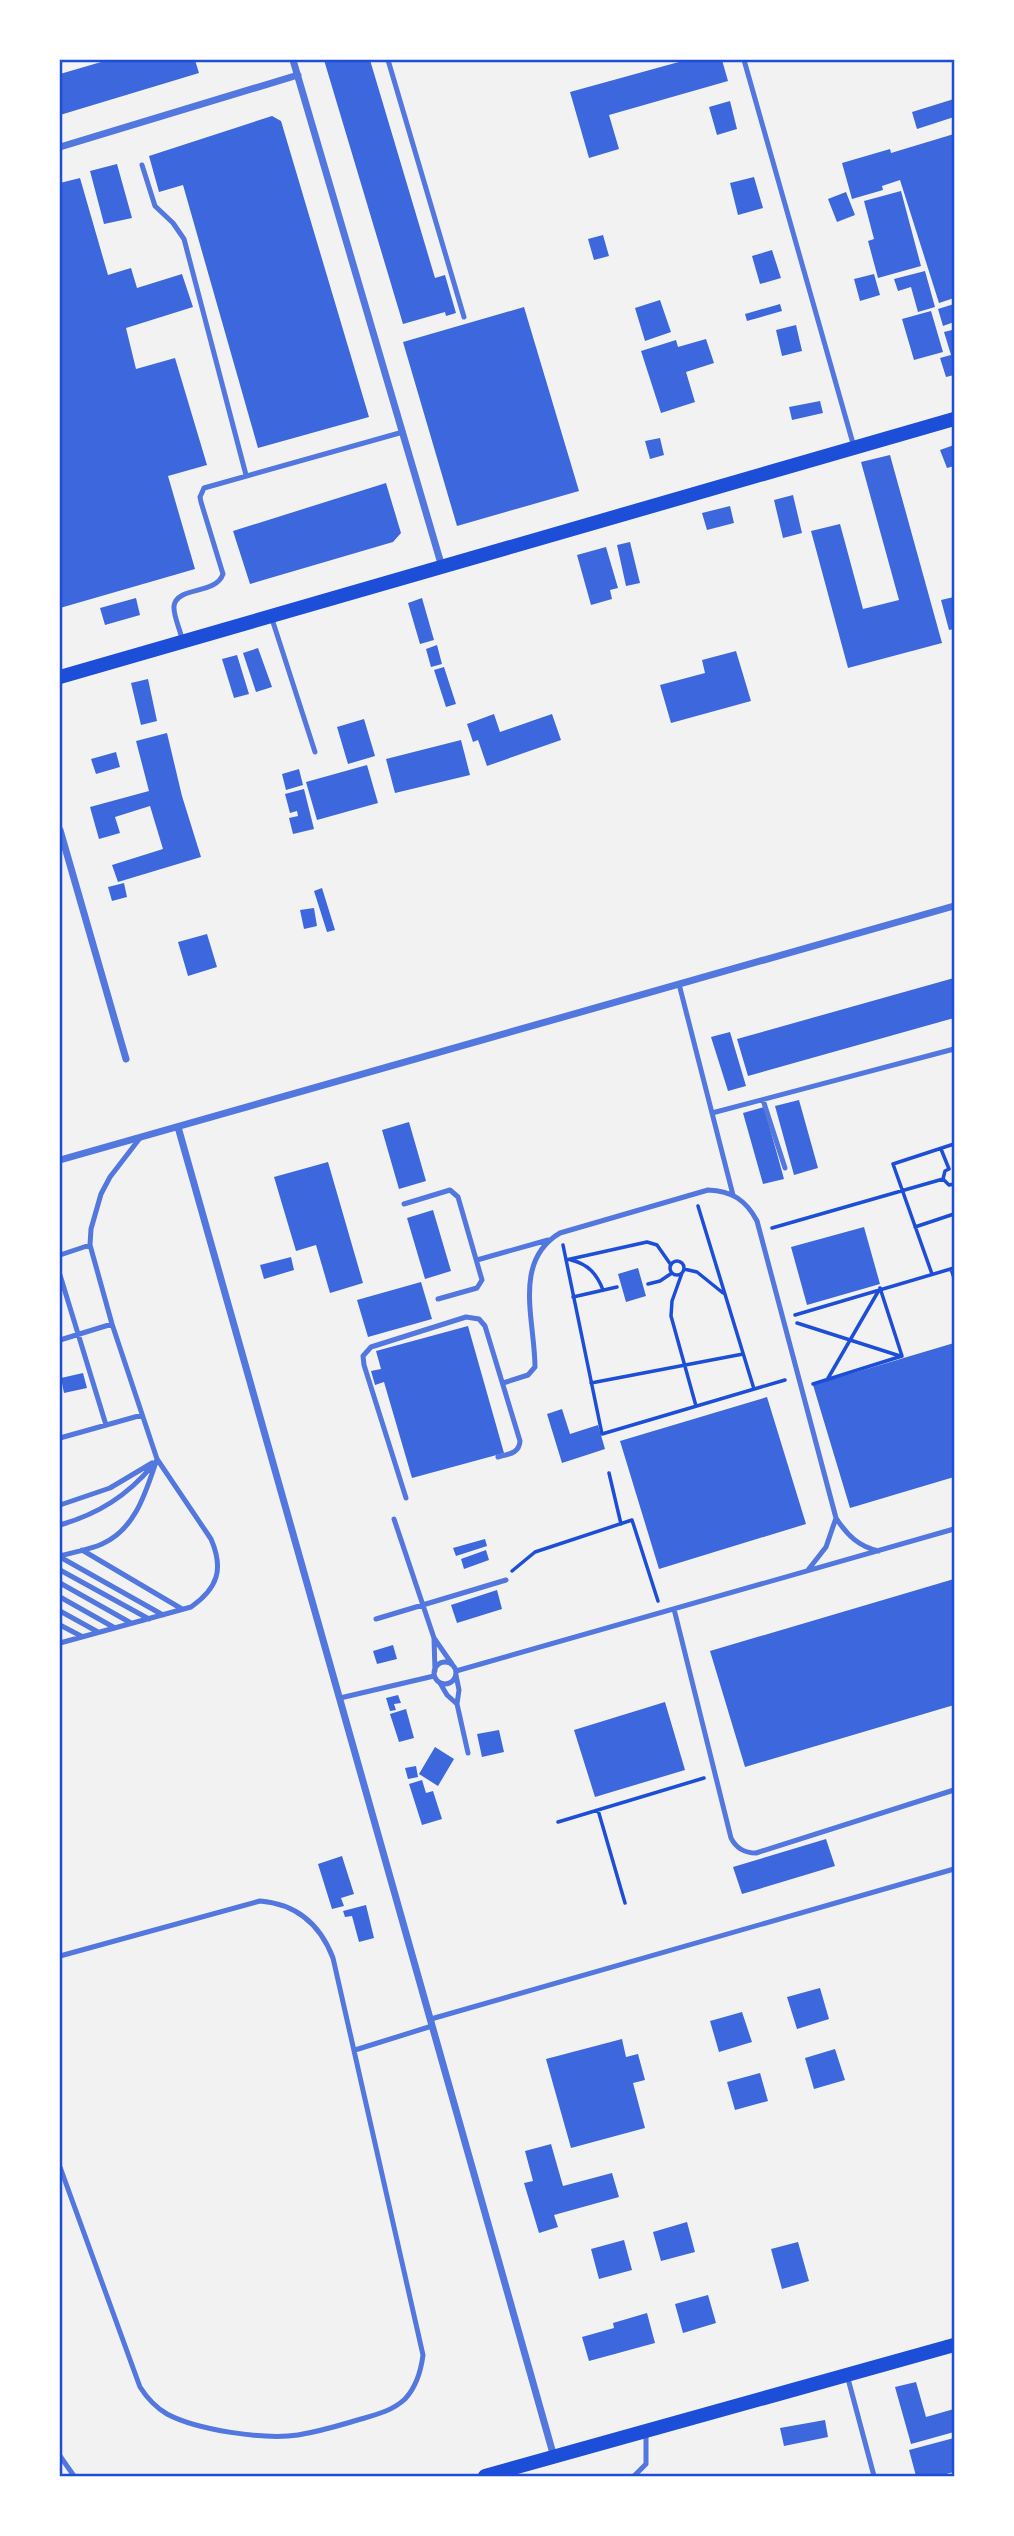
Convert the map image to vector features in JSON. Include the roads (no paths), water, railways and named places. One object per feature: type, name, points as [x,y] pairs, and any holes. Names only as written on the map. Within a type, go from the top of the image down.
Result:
[{"type":"main road","points":[[60,677],[954,419]]},
{"type":"main road","points":[[485,2476],[954,2345]]},
{"type":"street","points":[[293,60],[442,567]]},
{"type":"street","points":[[60,147],[298,75]]},
{"type":"street","points":[[60,830],[126,1059]]},
{"type":"street","points":[[60,1160],[954,906]]},
{"type":"street","points":[[178,1127],[554,2457]]},
{"type":"lane","points":[[388,60],[464,317]]},
{"type":"lane","points":[[744,60],[855,448]]},
{"type":"lane","points":[[142,165],[155,206],[173,223],[184,239],[246,475]]},
{"type":"lane","points":[[183,642],[174,610],[176,601],[183,595],[214,585],[223,574],[201,502],[201,492],[208,486],[402,432]]},
{"type":"lane","points":[[271,616],[315,752]]},
{"type":"lane","points":[[679,984],[733,1195]]},
{"type":"lane","points":[[712,1113],[954,1049]]},
{"type":"lane","points":[[763,1100],[785,1168]]},
{"type":"lane","points":[[61,1641],[191,1607],[204,1598],[214,1585],[218,1570],[218,1554],[211,1539],[157,1460],[112,1324],[90,1245],[91,1229],[101,1194],[115,1170],[141,1137]]},
{"type":"lane","points":[[477,1260],[708,1190],[721,1191],[743,1201],[751,1210],[760,1231],[836,1518],[853,1539],[879,1551]]},
{"type":"lane","points":[[404,1204],[446,1191],[454,1191],[458,1197],[482,1276],[480,1284],[473,1289],[438,1299]]},
{"type":"lane","points":[[503,1383],[528,1375],[535,1367],[530,1277],[534,1259],[548,1240]]},
{"type":"lane","points":[[60,1255],[90,1245]]},
{"type":"lane","points":[[60,1275],[106,1425]]},
{"type":"lane","points":[[406,1498],[364,1365],[363,1356],[367,1349],[466,1317],[475,1317],[485,1326],[520,1441],[514,1452],[498,1457]]},
{"type":"lane","points":[[60,1340],[112,1324]]},
{"type":"lane","points":[[60,1438],[142,1415]]},
{"type":"lane","points":[[60,1505],[110,1488],[157,1460]]},
{"type":"lane","points":[[60,1525],[83,1518],[112,1504],[137,1484],[157,1460]]},
{"type":"lane","points":[[60,1557],[102,1544],[126,1525],[143,1499],[157,1460]]},
{"type":"lane","points":[[806,1572],[826,1547],[836,1518]]},
{"type":"lane","points":[[394,1519],[434,1638],[455,1671],[459,1690],[457,1704],[468,1753]]},
{"type":"lane","points":[[455,1671],[954,1529]]},
{"type":"lane","points":[[82,1550],[182,1609]]},
{"type":"lane","points":[[60,1557],[163,1615]]},
{"type":"lane","points":[[60,1570],[149,1619]]},
{"type":"lane","points":[[376,1619],[506,1580]]},
{"type":"lane","points":[[60,1583],[131,1623]]},
{"type":"lane","points":[[60,1597],[115,1628]]},
{"type":"lane","points":[[674,1609],[731,1838],[738,1848],[750,1853],[954,1790]]},
{"type":"lane","points":[[60,1611],[98,1632]]},
{"type":"lane","points":[[60,1625],[82,1637]]},
{"type":"lane","points":[[434,1638],[434,1674],[447,1695],[457,1704]]},
{"type":"lane","points":[[340,1698],[434,1674],[440,1663],[450,1664],[455,1671]]},
{"type":"lane","points":[[440,1683],[450,1683],[455,1671]]},
{"type":"lane","points":[[355,2050],[432,2023],[954,1869]]},
{"type":"lane","points":[[60,1956],[260,1901],[288,1906],[312,1922],[328,1945],[355,2050],[423,2355],[415,2385],[400,2403],[379,2414],[299,2435],[254,2436],[175,2418],[155,2406],[140,2388],[60,2167]]},
{"type":"lane","points":[[847,2375],[874,2476]]},
{"type":"lane","points":[[635,2476],[646,2464],[646,2431]]},
{"type":"lane","points":[[60,2456],[74,2476]]}]
